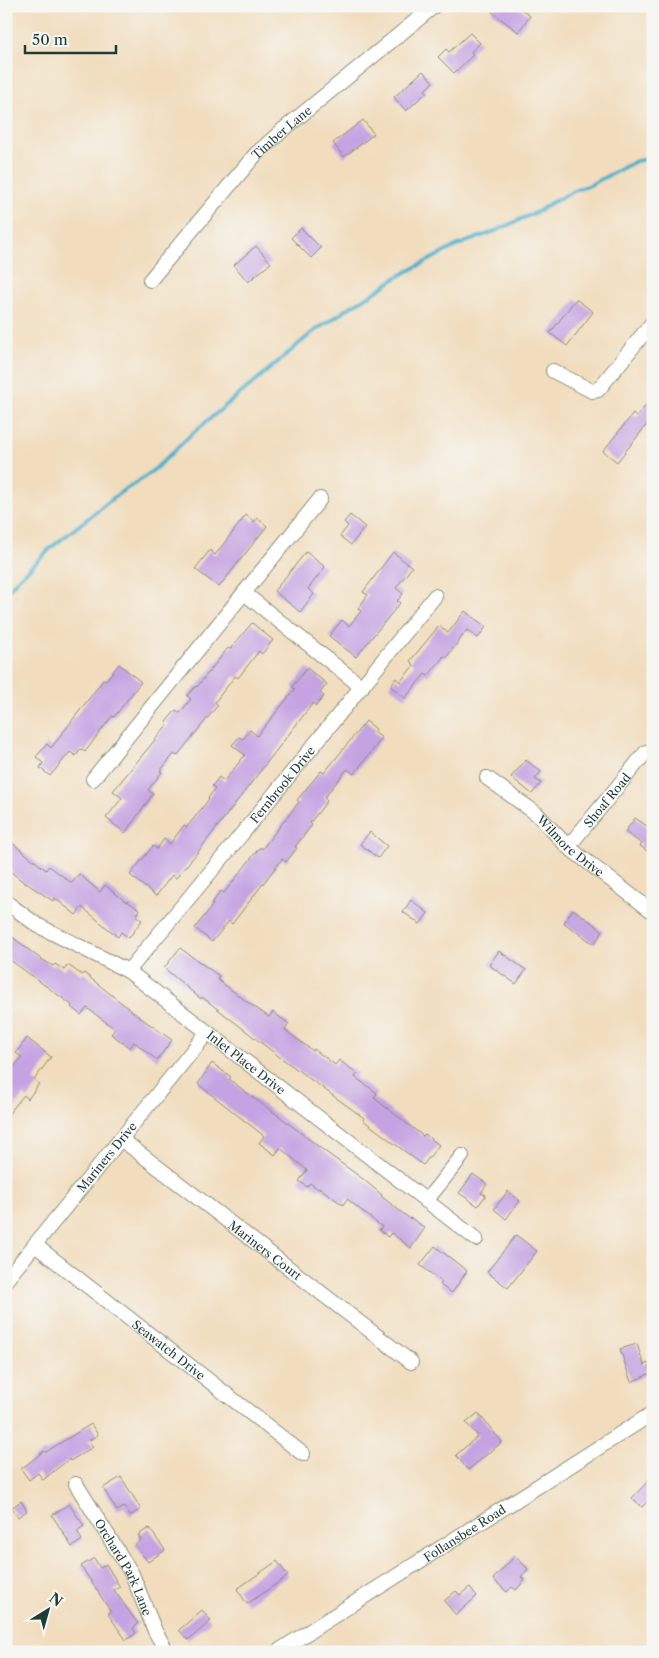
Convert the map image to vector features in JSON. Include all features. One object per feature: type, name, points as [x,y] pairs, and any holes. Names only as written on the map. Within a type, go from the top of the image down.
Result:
[{"type":"street","name":"Timber Lane","points":[[150,280],[256,154],[434,6]]},
{"type":"street","points":[[553,370],[592,391],[598,390],[653,322]]},
{"type":"street","points":[[93,779],[320,499]]},
{"type":"street","points":[[244,593],[362,687]]},
{"type":"street","name":"Fernbrook Drive","points":[[128,971],[435,596]]},
{"type":"street","name":"Shoaf Road","points":[[568,847],[646,752]]},
{"type":"street","name":"Wilmore Drive","points":[[487,778],[537,814],[568,847],[653,912]]},
{"type":"street","name":"Inlet Place Drive","points":[[6,902],[37,925],[128,971],[476,1239]]},
{"type":"street","name":"Mariners Drive","points":[[6,1280],[207,1033]]},
{"type":"street","name":"Mariners Court","points":[[121,1139],[411,1362]]},
{"type":"street","points":[[426,1200],[462,1156]]},
{"type":"street","name":"Seawatch Drive","points":[[34,1245],[303,1454]]},
{"type":"street","name":"Follansbee Road","points":[[277,1652],[653,1413]]},
{"type":"street","name":"Orchard Park Lane","points":[[76,1484],[132,1574],[155,1631],[167,1652]]},
{"type":"building","points":[[496,6],[517,6],[530,16],[518,32],[492,12]]},
{"type":"building","points":[[470,33],[480,43],[471,52],[473,55],[454,73],[438,57],[446,49],[449,52]]},
{"type":"building","points":[[423,71],[433,82],[425,90],[427,92],[406,111],[394,97]]},
{"type":"building","points":[[363,120],[374,134],[344,157],[333,143]]},
{"type":"building","points":[[301,228],[321,248],[311,258],[291,238]]},
{"type":"building","points":[[256,246],[271,263],[248,282],[234,265]]},
{"type":"building","points":[[576,299],[593,312],[567,346],[550,333]]},
{"type":"building","points":[[653,397],[653,417],[617,462],[603,451],[633,414],[636,417]]},
{"type":"building","points":[[246,515],[254,522],[257,518],[267,526],[219,587],[195,569],[210,550],[215,555]]},
{"type":"building","points":[[350,515],[365,527],[351,545],[340,536],[348,526],[344,522]]},
{"type":"building","points":[[306,552],[325,567],[308,589],[314,594],[300,612],[274,591]]},
{"type":"building","points":[[393,552],[412,567],[396,588],[403,594],[397,601],[400,603],[356,657],[329,636],[342,620],[349,626],[361,611],[358,608],[368,595],[363,592]]},
{"type":"building","points":[[465,611],[486,627],[478,638],[467,630],[446,658],[444,656],[428,676],[425,674],[405,698],[390,686],[396,678],[400,682],[414,665],[410,661],[439,626],[448,633]]},
{"type":"building","points":[[252,623],[273,640],[262,654],[259,651],[238,678],[235,676],[215,702],[218,705],[177,756],[174,754],[160,771],[162,772],[148,790],[153,794],[125,833],[106,818],[122,798],[113,791],[168,724],[166,722],[176,710],[180,713],[191,699],[187,696]]},
{"type":"building","points":[[119,664],[141,682],[85,752],[81,749],[76,756],[70,752],[50,776],[40,768],[43,763],[36,757],[47,744],[51,748],[104,679],[106,680]]},
{"type":"building","points":[[307,668],[327,684],[320,693],[324,696],[316,706],[313,703],[197,853],[176,878],[172,875],[156,896],[130,875],[153,846],[157,849],[164,839],[170,844],[184,825],[187,827],[209,799],[215,789],[212,786],[219,777],[224,781],[245,755],[232,745],[239,737],[243,739],[250,730],[257,736],[295,689],[292,687]]},
{"type":"building","points":[[366,721],[376,729],[374,732],[382,738],[354,774],[347,769],[324,798],[327,801],[310,823],[312,825],[295,847],[297,848],[286,862],[282,859],[232,924],[229,921],[212,942],[195,928],[213,905],[211,904],[221,891],[224,893],[260,847],[262,849],[299,802],[297,800],[321,771],[324,773]]},
{"type":"building","points":[[526,760],[541,772],[535,779],[541,783],[532,794],[511,777]]},
{"type":"building","points":[[635,818],[653,830],[653,855],[640,846],[642,844],[625,832]]},
{"type":"building","points":[[370,832],[387,846],[378,858],[360,844]]},
{"type":"building","points":[[6,838],[46,870],[49,866],[72,883],[79,874],[100,892],[105,885],[126,902],[140,910],[136,916],[142,920],[129,938],[121,932],[118,937],[82,907],[76,915],[55,898],[53,901],[26,884],[6,868]]},
{"type":"building","points":[[411,900],[428,913],[420,924],[403,912]]},
{"type":"building","points":[[573,909],[603,931],[594,944],[564,923]]},
{"type":"building","points":[[6,932],[53,966],[55,964],[64,970],[68,965],[82,975],[84,973],[138,1016],[172,1040],[157,1060],[134,1042],[130,1048],[111,1034],[115,1029],[87,1008],[81,1015],[71,1007],[72,1005],[6,957]]},
{"type":"building","points":[[180,948],[219,976],[217,979],[247,1002],[269,1017],[273,1012],[289,1024],[285,1030],[313,1051],[314,1049],[335,1065],[339,1060],[358,1074],[355,1077],[377,1093],[374,1098],[423,1136],[425,1134],[439,1145],[423,1165],[363,1120],[364,1118],[277,1055],[202,997],[201,999],[164,968]]},
{"type":"building","points":[[499,951],[526,970],[516,984],[489,965]]},
{"type":"building","points":[[27,1038],[51,1057],[34,1080],[39,1084],[28,1099],[24,1095],[6,1117],[6,1077],[22,1057],[16,1053]]},
{"type":"building","points":[[212,1063],[231,1077],[229,1079],[363,1179],[410,1219],[425,1228],[411,1248],[391,1233],[388,1237],[379,1230],[382,1227],[347,1199],[343,1205],[320,1188],[318,1189],[310,1183],[307,1187],[299,1181],[307,1170],[280,1148],[275,1155],[259,1143],[264,1136],[198,1084]]},
{"type":"building","points":[[473,1174],[487,1184],[481,1193],[486,1195],[478,1206],[459,1193]]},
{"type":"building","points":[[508,1191],[520,1201],[506,1219],[494,1209]]},
{"type":"building","points":[[516,1235],[537,1251],[508,1288],[487,1272]]},
{"type":"building","points":[[435,1246],[467,1271],[452,1293],[440,1285],[442,1282],[420,1265]]},
{"type":"building","points":[[637,1344],[644,1365],[648,1363],[651,1373],[631,1382],[620,1349]]},
{"type":"building","points":[[478,1413],[502,1442],[468,1470],[456,1455],[478,1436],[466,1423]]},
{"type":"building","points":[[91,1424],[98,1435],[88,1441],[93,1447],[70,1461],[69,1459],[43,1480],[38,1473],[29,1480],[21,1469],[44,1451],[46,1452]]},
{"type":"building","points":[[653,1476],[653,1496],[642,1507],[632,1498]]},
{"type":"building","points":[[121,1477],[141,1509],[130,1516],[124,1507],[117,1511],[103,1488]]},
{"type":"building","points":[[21,1501],[27,1511],[18,1517],[11,1508]]},
{"type":"building","points":[[69,1504],[84,1526],[77,1531],[82,1540],[72,1547],[52,1515]]},
{"type":"building","points":[[149,1528],[165,1550],[148,1562],[135,1545],[141,1540],[138,1535]]},
{"type":"building","points":[[515,1556],[528,1569],[521,1577],[525,1580],[516,1590],[512,1587],[507,1592],[493,1579]]},
{"type":"building","points":[[94,1558],[100,1568],[106,1564],[120,1587],[114,1590],[138,1624],[133,1628],[136,1633],[126,1640],[108,1614],[111,1612],[81,1566]]},
{"type":"building","points":[[277,1561],[288,1576],[247,1604],[237,1589]]},
{"type":"building","points":[[470,1587],[477,1596],[456,1615],[444,1601],[456,1591],[460,1595]]},
{"type":"building","points":[[202,1610],[211,1621],[188,1640],[179,1630]]},
{"type":"waterway","points":[[6,593],[53,546],[121,492],[156,468],[195,431],[314,331],[345,310],[397,277],[458,245],[493,232],[539,211],[578,189],[588,186],[636,161],[653,158]]}]
